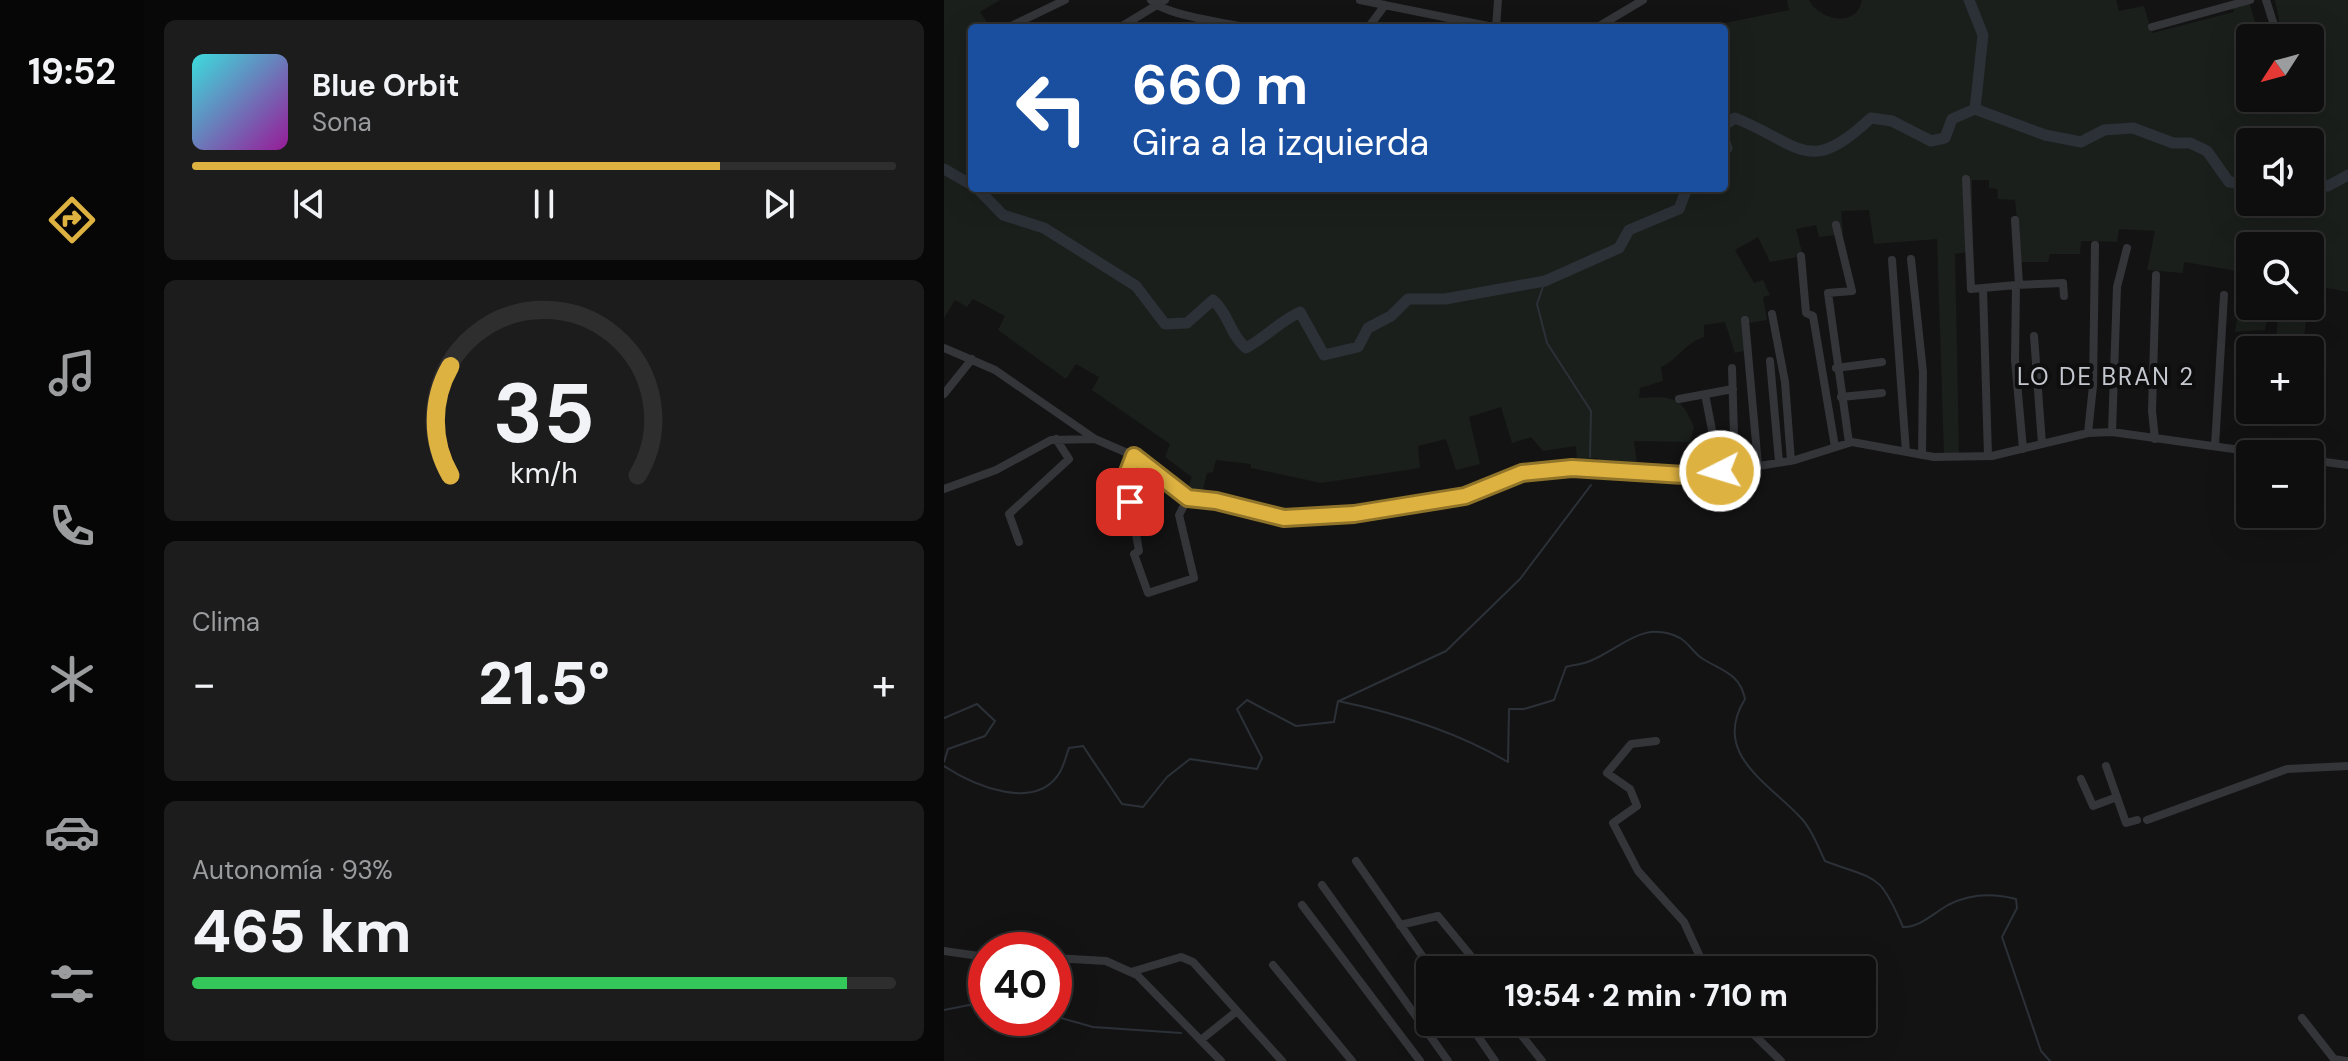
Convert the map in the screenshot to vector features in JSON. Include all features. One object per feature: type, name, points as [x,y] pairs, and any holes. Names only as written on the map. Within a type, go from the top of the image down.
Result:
[{"type":"street","points":[[1015,24],[1065,0]]},
{"type":"street","points":[[1124,24],[1153,3],[1165,0]]},
{"type":"street","points":[[1360,0],[1478,24]]},
{"type":"street","points":[[1497,24],[1498,0]]},
{"type":"street","points":[[1603,24],[1643,0]]},
{"type":"street","points":[[2152,27],[2212,5],[2250,0]]},
{"type":"street","points":[[2266,0],[2274,24]]},
{"type":"street","points":[[1153,3],[1234,24]]},
{"type":"street","points":[[1371,24],[1385,5]]},
{"type":"street","points":[[1966,179],[1971,289],[2063,283],[2064,296]]},
{"type":"street","points":[[2015,220],[2015,360],[2023,449]]},
{"type":"street","points":[[1836,225],[1852,291],[1828,293],[1836,368],[1849,443]]},
{"type":"street","points":[[2088,433],[2094,372],[2095,245]]},
{"type":"street","points":[[2112,432],[2117,287],[2127,248]]},
{"type":"street","points":[[1801,256],[1806,313],[1813,316],[1835,447]]},
{"type":"street","points":[[1911,259],[1923,372],[1922,455]]},
{"type":"street","points":[[1892,260],[1906,452]]},
{"type":"street","points":[[2155,439],[2152,411],[2156,275]]},
{"type":"street","points":[[1983,288],[1988,456]]},
{"type":"street","points":[[2215,446],[2224,295]]},
{"type":"street","points":[[1772,314],[1785,382],[1791,461]]},
{"type":"street","points":[[1745,320],[1758,465]]},
{"type":"street","points":[[2034,336],[2042,444]]},
{"type":"street","points":[[944,348],[972,359],[1036,396],[1095,439],[1134,456],[1188,498],[1216,501],[1284,518],[1354,514],[1465,496],[1522,473],[1572,468],[1700,476],[1791,461],[1849,443],[1922,455],[1988,456],[2088,433],[2112,432],[2236,449]]},
{"type":"street","points":[[944,394],[972,359]]},
{"type":"street","points":[[1770,361],[1779,462]]},
{"type":"street","points":[[1836,368],[1882,362]]},
{"type":"street","points":[[1732,368],[1735,469]]},
{"type":"street","points":[[1679,399],[1733,389]]},
{"type":"street","points":[[1841,397],[1882,393]]},
{"type":"street","points":[[1705,394],[1720,471]]},
{"type":"street","points":[[944,489],[996,470],[1056,439],[1095,439]]},
{"type":"street","points":[[1019,542],[1009,514],[1069,459],[1056,439]]},
{"type":"street","points":[[1134,456],[1126,477],[1139,551],[1134,554],[1148,593],[1194,578],[1179,515],[1188,498]]},
{"type":"street","points":[[2324,462],[2348,465]]},
{"type":"street","points":[[1656,741],[1631,744],[1607,773],[1630,789],[1637,806],[1613,823],[1638,871],[1684,922],[1700,956]]},
{"type":"street","points":[[2106,766],[2126,823],[2287,769],[2348,766]]},
{"type":"street","points":[[2081,779],[2093,806],[2117,797]]},
{"type":"street","points":[[1356,861],[1422,956]]},
{"type":"street","points":[[1322,885],[1448,1061]]},
{"type":"street","points":[[1302,905],[1420,1061]]},
{"type":"street","points":[[1400,925],[1438,916],[1471,956]]},
{"type":"street","points":[[944,951],[968,954]]},
{"type":"street","points":[[1131,972],[1181,957],[1193,962],[1282,1061]]},
{"type":"street","points":[[1072,959],[1106,961],[1131,972],[1221,1061]]},
{"type":"street","points":[[1273,965],[1352,1061]]},
{"type":"street","points":[[1202,1039],[1237,1011]]},
{"type":"street","points":[[2302,1018],[2334,1059],[2346,1061]]},
{"type":"street","points":[[1478,1036],[1495,1061]]},
{"type":"street","points":[[1522,1036],[1542,1061]]},
{"type":"street","points":[[1755,1036],[1781,1061]]},
{"type":"shaded area","points":[[944,0],[1000,0],[980,12],[988,24],[968,24],[968,192],[1728,192],[1728,24],[1721,24],[1789,10],[1787,0],[1809,0],[1821,13],[1846,18],[1859,9],[1862,0],[2116,0],[2119,11],[2144,6],[2152,33],[2234,12],[2233,6],[2249,2],[2256,24],[2236,24],[2236,112],[2324,112],[2324,24],[2280,24],[2275,0],[2348,0],[2348,292],[2324,287],[2324,232],[2236,232],[2236,271],[2184,262],[2183,273],[2147,270],[2155,231],[2119,229],[2117,242],[2081,241],[2080,254],[2050,254],[2048,262],[2021,262],[2015,200],[1998,199],[1997,189],[1989,188],[1989,180],[1972,180],[1973,251],[1955,254],[1959,455],[1944,454],[1937,239],[1874,244],[1869,210],[1841,211],[1843,234],[1819,237],[1816,225],[1796,229],[1803,256],[1770,262],[1758,237],[1735,250],[1754,283],[1763,280],[1770,295],[1763,297],[1767,320],[1749,323],[1752,349],[1735,353],[1725,322],[1704,325],[1704,337],[1691,343],[1661,367],[1663,381],[1640,388],[1639,398],[1667,398],[1679,403],[1694,427],[1690,442],[1634,441],[1637,463],[1663,467],[1661,476],[1598,472],[1598,458],[1577,460],[1576,446],[1543,451],[1531,437],[1512,443],[1501,407],[1469,417],[1480,464],[1456,470],[1446,439],[1418,446],[1420,468],[1321,483],[1251,468],[1251,464],[1216,460],[1213,472],[1207,473],[1202,494],[1187,489],[1192,477],[1165,457],[1170,444],[1092,390],[1099,377],[1076,364],[1066,379],[998,330],[1005,316],[973,299],[967,307],[955,300],[944,318]]},
{"type":"shaded area","points":[[2237,320],[2267,320],[2265,330],[2235,332]]},
{"type":"shaded area","points":[[2278,320],[2306,320],[2304,336],[2276,336]]},
{"type":"waterway","points":[[1728,122],[1735,118],[1804,150],[1818,151],[1833,147],[1871,118],[1892,121],[1931,141],[1945,138],[1952,119],[1975,109],[1983,35],[1969,0]]},
{"type":"waterway","points":[[1975,109],[2045,135],[2081,142],[2104,130],[2133,128],[2173,143],[2190,143],[2207,151],[2229,182],[2236,183]]},
{"type":"waterway","points":[[944,169],[968,183]]},
{"type":"waterway","points":[[2324,185],[2348,175]]},
{"type":"waterway","points":[[981,192],[1003,215],[1044,228],[1136,286],[1165,324],[1187,323],[1213,300],[1246,348],[1300,312],[1324,355],[1358,347],[1368,328],[1391,316],[1408,299],[1445,299],[1545,281],[1619,248],[1629,230],[1679,209],[1685,192]]},
{"type":"waterway","points":[[1545,281],[1537,304],[1547,343],[1591,411],[1590,457]]},
{"type":"waterway","points":[[1339,701],[1446,651],[1520,579],[1591,485]]},
{"type":"waterway","points":[[944,766],[971,781],[1004,792],[1036,791],[1049,784],[1060,772],[1069,748],[1083,746],[1122,804],[1143,807],[1167,777],[1190,759],[1257,769],[1262,758],[1237,709],[1247,700],[1296,726],[1334,722],[1338,701],[1360,706],[1447,733],[1508,762],[1509,709],[1524,709],[1554,700],[1566,667],[1602,656],[1644,634],[1667,633],[1683,640],[1700,657],[1735,679],[1745,699],[1736,718],[1735,736],[1748,766],[1805,822],[1825,861],[1866,876],[1881,887],[1903,927],[1921,923],[1948,905],[1964,899],[1990,895],[2016,899],[2017,908],[2002,937],[2041,1051],[2050,1061]]},
{"type":"waterway","points":[[944,718],[977,704],[995,721],[985,736],[948,749],[944,762]]},
{"type":"waterway","points":[[944,1010],[968,1005]]},
{"type":"waterway","points":[[1072,1021],[1093,1027],[1181,1033]]},
{"type":"district","name":"LO DE BRAN 2","points":[[2106,376]]},
{"type":"route","points":[[1130,502],[1126,477],[1134,456],[1188,498],[1216,501],[1284,518],[1354,514],[1465,496],[1522,473],[1572,468],[1700,476],[1720,471]]}]
